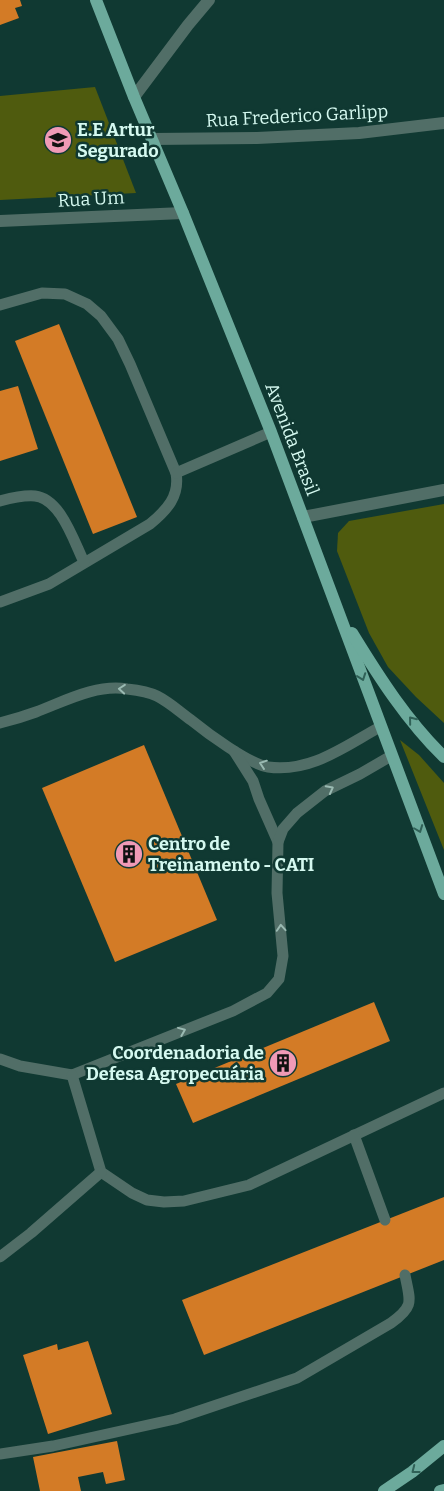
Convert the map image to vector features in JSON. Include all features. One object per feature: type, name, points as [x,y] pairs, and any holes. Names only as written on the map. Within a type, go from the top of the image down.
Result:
[{"type":"main road","name":"Avenida Brasil","points":[[96,0],[270,432],[444,894]]},
{"type":"main road","points":[[340,614],[398,702],[431,744],[444,757]]},
{"type":"main road","points":[[384,1491],[412,1472],[444,1446]]},
{"type":"main road","points":[[440,1491],[444,1490]]},
{"type":"street","points":[[134,97],[209,0]]},
{"type":"street","name":"Rua Frederico Garlipp","points":[[152,139],[257,138],[359,133],[444,123]]},
{"type":"street","name":"Rua Um","points":[[0,221],[183,213]]},
{"type":"street","points":[[303,517],[444,490]]},
{"type":"lane","points":[[0,305],[42,293],[66,294],[87,304],[101,316],[118,339],[130,364],[176,473],[178,482],[175,495],[164,513],[150,524],[49,584],[0,602]]},
{"type":"lane","points":[[176,473],[270,432]]},
{"type":"lane","points":[[0,501],[21,496],[37,496],[50,503],[63,517],[84,562]]},
{"type":"lane","points":[[0,723],[32,714],[93,691],[127,688],[155,695],[213,737],[267,767],[298,768],[314,763],[342,749],[380,727]]},
{"type":"lane","points":[[233,749],[253,781],[278,842]]},
{"type":"lane","points":[[0,1060],[20,1066],[72,1075],[233,1011],[267,993],[279,979],[283,956],[278,893],[278,842],[283,829],[308,803],[325,791],[391,756]]},
{"type":"lane","points":[[72,1075],[101,1172],[132,1193],[147,1200],[164,1202],[184,1201],[248,1186],[444,1092]]},
{"type":"lane","points":[[354,1135],[385,1220]]},
{"type":"lane","points":[[0,1257],[31,1233],[101,1172]]},
{"type":"lane","points":[[0,1454],[54,1446],[175,1419],[297,1378],[402,1316],[409,1306],[410,1300],[405,1275]]},
{"type":"green space","name":"E.E Artur Segurado","points":[[95,87],[136,193],[0,200],[0,96]]},
{"type":"green space","points":[[444,504],[444,723],[388,667],[369,633],[337,551],[338,533],[349,521]]},
{"type":"green space","points":[[400,740],[419,755],[444,783],[444,850]]},
{"type":"building","points":[[0,0],[20,0],[22,6],[15,8],[19,18],[0,25]]},
{"type":"building","points":[[59,324],[137,517],[93,534],[15,341]]},
{"type":"building","points":[[18,386],[38,449],[0,461],[0,391]]},
{"type":"building","name":"Centro de Treinamento - CATI","points":[[144,745],[217,920],[115,962],[42,788]]},
{"type":"building","name":"Coordenadoria de Defesa Agropecuária","points":[[374,1002],[390,1041],[193,1123],[176,1084]]},
{"type":"building","points":[[444,1197],[444,1260],[204,1355],[182,1300]]},
{"type":"building","points":[[88,1341],[112,1414],[48,1434],[23,1355],[57,1344],[58,1350]]},
{"type":"building","points":[[117,1441],[125,1480],[106,1484],[103,1472],[78,1477],[81,1491],[40,1491],[33,1457]]},
{"type":"place","name":"E.E Artur Segurado","points":[[58,140]]},
{"type":"place","name":"Centro de Treinamento - CATI","points":[[129,854]]},
{"type":"place","name":"Coordenadoria de Defesa Agropecuária","points":[[283,1063]]}]
